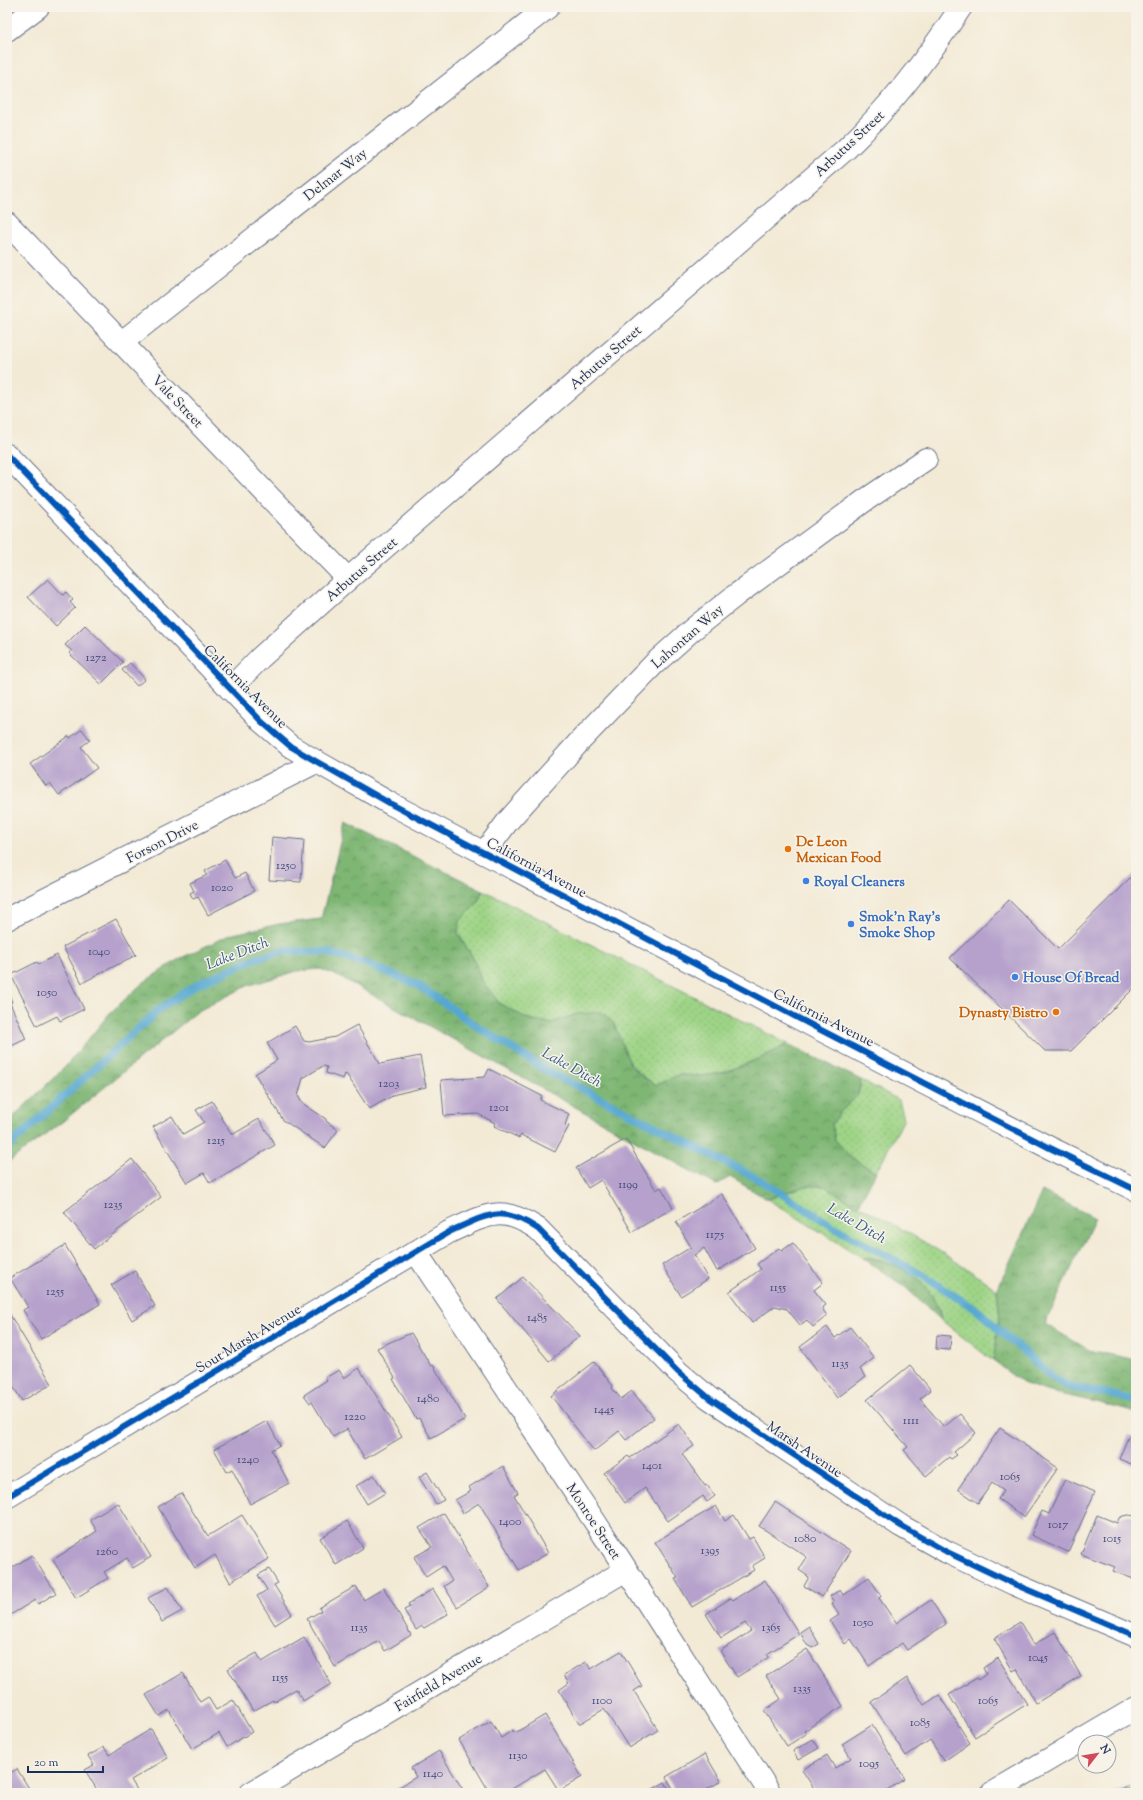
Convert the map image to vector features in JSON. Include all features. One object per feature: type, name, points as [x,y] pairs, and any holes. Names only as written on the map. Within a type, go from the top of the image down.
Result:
[{"type":"street","points":[[7,30],[38,7]]},
{"type":"street","name":"Delmar Way","points":[[122,342],[548,7]]},
{"type":"street","name":"Arbutus Street","points":[[230,689],[260,658],[348,579],[425,515],[851,144],[872,124],[912,77],[961,7]]},
{"type":"street","name":"Vale Street","points":[[7,223],[348,579]]},
{"type":"street","name":"California Avenue","points":[[7,455],[262,722],[290,746],[316,762],[484,853],[817,1028],[1050,1148],[1136,1190]]},
{"type":"street","name":"Lahontan Way","points":[[484,853],[508,821],[580,741],[649,670],[693,629],[736,595],[864,501],[926,459]]},
{"type":"street","name":"Forson Drive","points":[[7,919],[316,762]]},
{"type":"street","name":"Sout Marsh Avenue","points":[[7,1498],[416,1252],[471,1221],[488,1216],[508,1214]]},
{"type":"street","name":"Marsh Avenue","points":[[508,1214],[524,1220],[538,1230],[678,1372],[709,1398],[837,1485],[901,1526],[947,1552],[1014,1584],[1136,1636]]},
{"type":"street","name":"Monroe Street","points":[[416,1252],[626,1570],[770,1793]]},
{"type":"street","name":"Fairfield Avenue","points":[[251,1793],[626,1570]]},
{"type":"street","points":[[992,1793],[1136,1708]]},
{"type":"green space","points":[[345,823],[483,890],[476,905],[460,921],[458,933],[474,960],[482,981],[500,1004],[528,1019],[550,1023],[578,1014],[602,1012],[614,1024],[631,1066],[644,1078],[657,1085],[678,1075],[704,1076],[725,1072],[761,1058],[788,1044],[861,1080],[858,1095],[841,1111],[832,1124],[835,1140],[850,1157],[876,1172],[858,1206],[824,1186],[805,1186],[767,1199],[730,1177],[716,1185],[344,979],[321,969],[297,971],[247,986],[198,1011],[62,1122],[7,1163],[7,1123],[65,1067],[110,1013],[144,982],[179,959],[229,935],[279,924],[321,919]]},
{"type":"green space","points":[[483,890],[788,1044],[761,1058],[725,1072],[704,1076],[678,1075],[657,1085],[633,1067],[625,1052],[614,1024],[578,1014],[550,1023],[528,1019],[500,1004],[482,981],[474,960],[458,933],[460,921],[476,905]]},
{"type":"green space","points":[[861,1080],[899,1100],[904,1119],[876,1172],[850,1157],[835,1140],[832,1124],[841,1111],[858,1095]]},
{"type":"green space","points":[[805,1186],[824,1186],[934,1248],[997,1290],[1000,1318],[993,1361],[941,1320],[939,1307],[879,1259],[863,1258],[767,1199]]},
{"type":"green space","points":[[1042,1191],[1095,1218],[1045,1324],[1089,1350],[1136,1360],[1136,1413],[1046,1391],[1023,1383],[993,1361],[1000,1318],[997,1290]]},
{"type":"green space","points":[[863,1258],[890,1263],[913,1276],[931,1295],[941,1320],[905,1287]]},
{"type":"building","points":[[48,579],[63,595],[66,592],[73,600],[70,602],[75,608],[56,626],[28,597]]},
{"type":"building","points":[[85,625],[123,662],[101,684],[69,653],[72,651],[65,645]]},
{"type":"building","points":[[130,663],[145,679],[137,686],[122,670]]},
{"type":"building","points":[[82,729],[90,740],[81,747],[97,768],[59,795],[50,783],[46,786],[30,764],[69,736],[70,738]]},
{"type":"building","points":[[272,837],[304,840],[301,882],[269,880]]},
{"type":"building","points":[[225,860],[235,878],[245,873],[254,891],[208,915],[198,897],[193,899],[190,893],[194,891],[190,883],[207,875],[205,871]]},
{"type":"building","points":[[1136,872],[1136,986],[1071,1051],[1045,1051],[950,958],[1009,900],[1058,949]]},
{"type":"building","points":[[116,919],[136,955],[82,983],[63,947]]},
{"type":"building","points":[[57,955],[84,1009],[60,1021],[57,1016],[37,1026],[11,975],[37,962],[39,964]]},
{"type":"building","points":[[7,990],[12,1002],[10,1003],[26,1039],[7,1048]]},
{"type":"building","points":[[357,1025],[380,1064],[420,1056],[426,1087],[396,1094],[369,1109],[345,1074],[343,1079],[326,1073],[327,1067],[323,1066],[303,1078],[298,1096],[302,1103],[326,1119],[326,1121],[338,1130],[325,1148],[283,1120],[255,1074],[277,1060],[267,1043],[295,1026],[304,1041],[309,1042],[335,1037]]},
{"type":"building","points":[[489,1069],[542,1096],[540,1100],[569,1114],[565,1125],[569,1126],[555,1152],[521,1135],[519,1138],[494,1126],[495,1123],[478,1114],[444,1116],[441,1080],[485,1077]]},
{"type":"building","points":[[212,1101],[232,1135],[259,1119],[275,1145],[210,1183],[204,1173],[187,1183],[153,1127],[172,1116],[183,1134],[204,1122],[196,1110]]},
{"type":"building","points":[[626,1139],[656,1190],[661,1187],[673,1208],[632,1232],[601,1180],[588,1188],[576,1168]]},
{"type":"building","points":[[132,1159],[161,1197],[94,1249],[64,1212]]},
{"type":"building","points":[[722,1194],[755,1248],[717,1271],[704,1248],[694,1255],[708,1279],[681,1296],[662,1265],[691,1247],[676,1222]]},
{"type":"building","points":[[793,1243],[823,1283],[814,1290],[826,1305],[822,1308],[827,1316],[813,1327],[807,1320],[800,1325],[787,1309],[775,1306],[752,1323],[729,1292],[761,1269],[757,1264],[779,1248],[781,1251]]},
{"type":"building","points":[[65,1245],[100,1304],[41,1339],[23,1310],[28,1307],[10,1278]]},
{"type":"building","points":[[135,1271],[155,1306],[132,1320],[111,1285]]},
{"type":"building","points":[[523,1277],[580,1336],[549,1361],[497,1299]]},
{"type":"building","points":[[7,1310],[52,1384],[22,1401],[7,1376]]},
{"type":"building","points":[[827,1327],[835,1338],[850,1327],[874,1358],[860,1369],[865,1377],[837,1398],[800,1347]]},
{"type":"building","points":[[411,1333],[431,1366],[433,1365],[465,1419],[431,1438],[419,1418],[416,1419],[393,1379],[395,1378],[377,1348]]},
{"type":"building","points":[[937,1335],[951,1336],[950,1350],[936,1349]]},
{"type":"building","points":[[594,1362],[613,1386],[612,1388],[621,1399],[632,1391],[654,1418],[626,1440],[619,1431],[594,1451],[551,1396]]},
{"type":"building","points":[[910,1365],[931,1390],[920,1399],[944,1427],[960,1414],[976,1433],[954,1452],[957,1455],[951,1459],[949,1457],[926,1476],[904,1450],[908,1447],[867,1400]]},
{"type":"building","points":[[359,1368],[402,1437],[365,1459],[347,1429],[333,1437],[312,1402],[310,1403],[304,1395],[327,1380],[325,1378],[339,1370],[344,1378]]},
{"type":"building","points":[[267,1421],[280,1445],[271,1450],[289,1483],[250,1504],[232,1469],[227,1472],[214,1449]]},
{"type":"building","points":[[679,1424],[694,1446],[682,1454],[705,1486],[707,1485],[715,1496],[707,1502],[703,1496],[668,1521],[645,1488],[625,1503],[604,1473],[628,1456],[630,1458]]},
{"type":"building","points":[[1000,1428],[1058,1468],[1024,1517],[998,1499],[1004,1491],[992,1483],[978,1503],[958,1489]]},
{"type":"building","points":[[1129,1435],[1136,1438],[1136,1466],[1119,1459]]},
{"type":"building","points":[[503,1466],[518,1493],[514,1495],[548,1553],[519,1570],[479,1503],[463,1513],[455,1500],[471,1491],[469,1487]]},
{"type":"building","points":[[427,1472],[444,1500],[436,1504],[419,1477]]},
{"type":"building","points":[[374,1475],[385,1493],[367,1504],[356,1486]]},
{"type":"building","points":[[1065,1479],[1095,1492],[1068,1552],[1031,1535],[1042,1511],[1049,1514]]},
{"type":"building","points":[[181,1493],[208,1536],[242,1515],[269,1559],[230,1582],[215,1555],[195,1568],[158,1507]]},
{"type":"building","points":[[775,1502],[851,1551],[822,1597],[804,1586],[809,1577],[799,1570],[807,1557],[759,1526]]},
{"type":"building","points":[[118,1503],[151,1557],[133,1568],[127,1558],[104,1572],[108,1578],[76,1598],[53,1560],[97,1531],[90,1520]]},
{"type":"building","points":[[716,1506],[725,1521],[734,1515],[749,1539],[753,1537],[765,1558],[752,1566],[754,1570],[692,1607],[675,1579],[678,1578],[655,1542]]},
{"type":"building","points":[[444,1513],[489,1587],[457,1607],[444,1586],[452,1581],[443,1566],[426,1577],[414,1557],[432,1547],[419,1528]]},
{"type":"building","points":[[1097,1515],[1117,1523],[1119,1518],[1123,1516],[1136,1516],[1136,1580],[1113,1571],[1115,1567],[1081,1554]]},
{"type":"building","points":[[347,1521],[363,1548],[336,1565],[320,1538]]},
{"type":"building","points":[[32,1555],[56,1593],[38,1604],[35,1600],[7,1617],[7,1571]]},
{"type":"building","points":[[269,1569],[278,1583],[274,1585],[292,1614],[275,1625],[257,1596],[267,1590],[258,1575]]},
{"type":"building","points":[[869,1577],[881,1596],[879,1598],[896,1623],[931,1600],[946,1624],[907,1650],[902,1643],[869,1666],[851,1639],[845,1644],[830,1621],[839,1615],[830,1596],[840,1590],[843,1595]]},
{"type":"building","points":[[765,1580],[799,1634],[767,1654],[769,1657],[737,1677],[720,1651],[751,1631],[745,1623],[721,1638],[706,1614],[731,1598],[733,1600]]},
{"type":"building","points":[[356,1586],[364,1600],[384,1588],[411,1635],[385,1651],[379,1641],[335,1667],[307,1619],[321,1611],[319,1608]]},
{"type":"building","points":[[168,1587],[182,1611],[162,1622],[148,1598]]},
{"type":"building","points":[[433,1589],[448,1614],[424,1628],[422,1626],[416,1630],[404,1610],[410,1607],[408,1604]]},
{"type":"building","points":[[1020,1622],[1033,1645],[1055,1632],[1081,1676],[1036,1703],[1017,1669],[1013,1671],[994,1638]]},
{"type":"building","points":[[809,1626],[819,1644],[812,1648],[807,1645],[800,1632]]},
{"type":"building","points":[[304,1637],[331,1684],[303,1701],[296,1689],[274,1702],[273,1700],[253,1711],[228,1669],[257,1653],[262,1662]]},
{"type":"building","points":[[807,1649],[843,1706],[804,1731],[806,1734],[787,1746],[764,1711],[781,1699],[766,1676]]},
{"type":"building","points":[[621,1651],[642,1686],[634,1691],[658,1730],[629,1748],[604,1709],[579,1724],[559,1690],[569,1683],[564,1675],[586,1662],[591,1669]]},
{"type":"building","points":[[998,1658],[1027,1704],[975,1737],[949,1695],[977,1678],[978,1680],[986,1674],[983,1668]]},
{"type":"building","points":[[183,1673],[200,1702],[208,1697],[216,1710],[233,1700],[252,1732],[227,1747],[219,1733],[192,1749],[169,1710],[159,1716],[146,1695]]},
{"type":"building","points":[[907,1678],[924,1705],[939,1695],[970,1743],[944,1761],[930,1740],[906,1756],[871,1702]]},
{"type":"building","points":[[545,1715],[582,1777],[559,1791],[545,1769],[505,1793],[490,1793],[459,1740],[491,1721],[501,1738],[513,1730],[515,1733]]},
{"type":"building","points":[[872,1725],[905,1779],[885,1791],[885,1793],[817,1793],[802,1770],[827,1755],[835,1768],[851,1758],[842,1744]]},
{"type":"building","points":[[151,1729],[168,1758],[131,1780],[139,1793],[99,1793],[85,1770],[94,1765],[88,1756],[104,1747],[109,1755]]},
{"type":"building","points":[[813,1739],[819,1748],[798,1760],[793,1751]]},
{"type":"building","points":[[439,1751],[465,1793],[389,1793],[416,1777],[411,1768]]},
{"type":"building","points":[[705,1754],[721,1781],[701,1793],[676,1793],[666,1777]]},
{"type":"building","points":[[17,1769],[32,1793],[7,1793],[7,1775]]},
{"type":"building","points":[[665,1782],[671,1793],[646,1793]]},
{"type":"building","points":[[1127,1786],[1130,1793],[1112,1793]]},
{"type":"waterway","name":"Lake Ditch","points":[[7,1148],[162,1007],[198,984],[254,959],[283,951],[326,952],[367,964],[418,985],[478,1027],[549,1072],[760,1180],[839,1230],[922,1275],[977,1310],[1051,1376],[1069,1387],[1105,1393],[1136,1401]]},
{"type":"cycle path","points":[[7,455],[262,722],[290,746],[391,804],[817,1028],[1050,1148],[1136,1190]]},
{"type":"cycle path","points":[[7,1497],[449,1232],[484,1217],[503,1214],[525,1221],[538,1229],[678,1372],[709,1398],[746,1423],[901,1526],[947,1552],[1014,1584],[1136,1636]]},
{"type":"place","name":"De Leon Mexican Food","points":[[788,849]]},
{"type":"place","name":"Royal Cleaners","points":[[806,881]]},
{"type":"place","name":"Smok'n Ray's Smoke Shop","points":[[851,924]]},
{"type":"place","name":"House Of Bread","points":[[1015,977]]},
{"type":"place","name":"Dynasty Bistro","points":[[1056,1012]]}]
